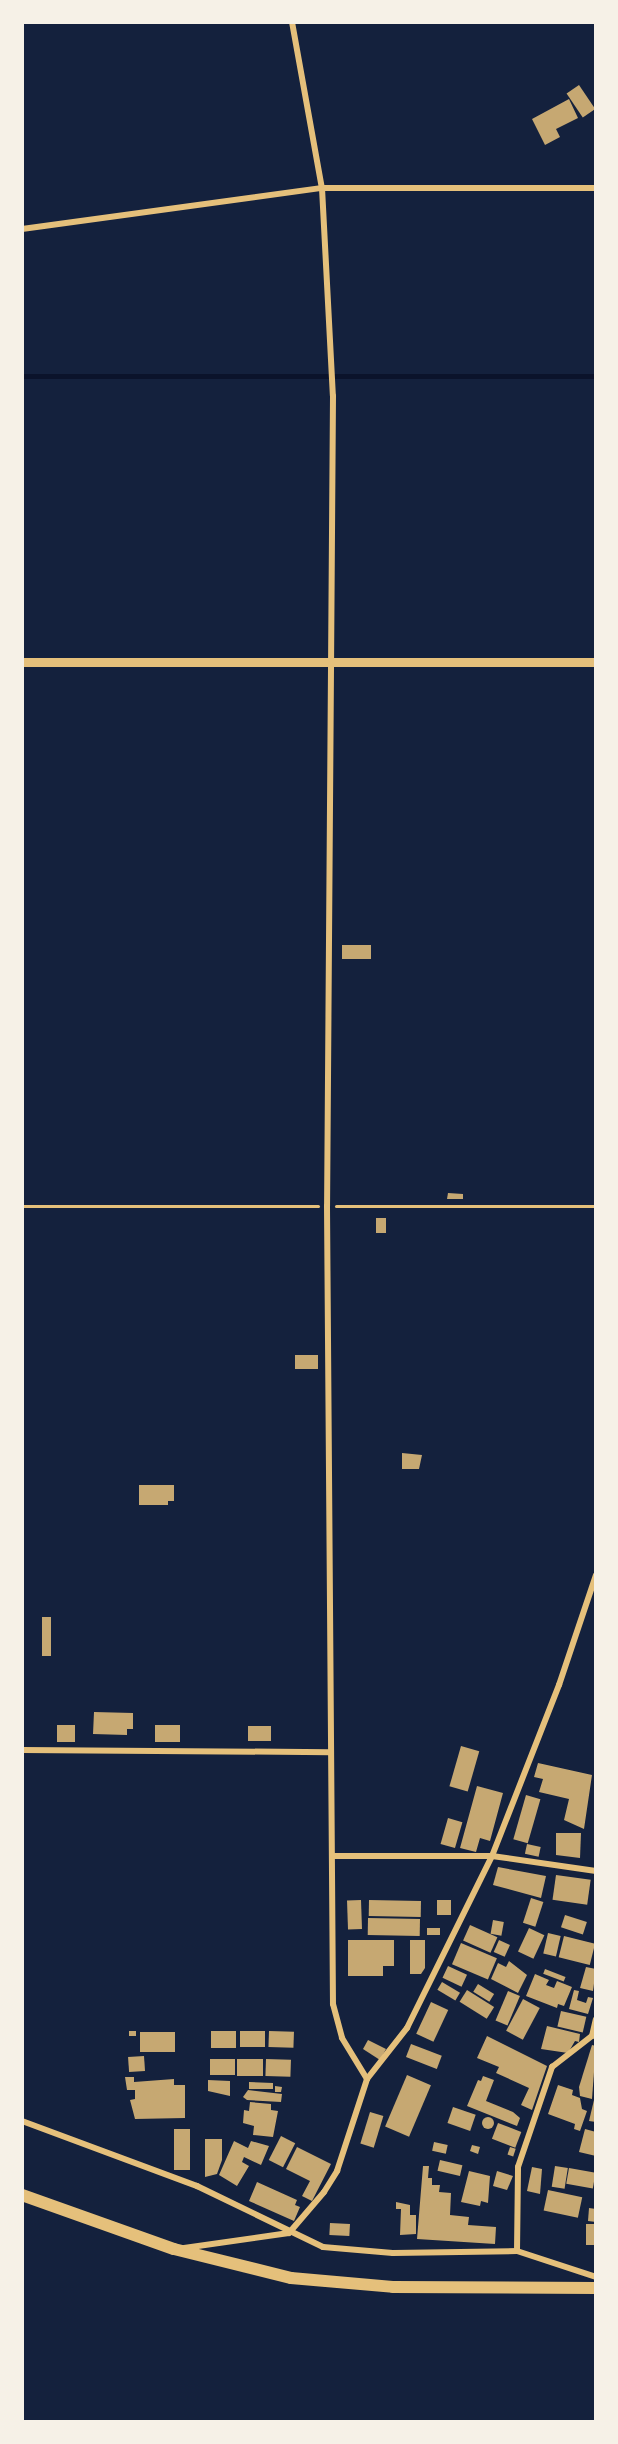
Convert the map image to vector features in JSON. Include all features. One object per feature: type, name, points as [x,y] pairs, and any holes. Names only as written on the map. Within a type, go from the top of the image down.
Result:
[{"type":"main road","points":[[22,2195],[174,2249],[291,2278],[393,2287],[596,2288]]},
{"type":"street","points":[[292,22],[322,188],[333,388],[333,662],[327,1206],[333,2004],[342,2038],[367,2079]]},
{"type":"street","points":[[22,229],[322,188],[596,188]]},
{"type":"street","points":[[22,662],[596,662]]},
{"type":"street","points":[[174,2249],[289,2233],[337,2171],[367,2079],[407,2028],[492,1856],[559,1686],[596,1575]]},
{"type":"street","points":[[22,1750],[330,1752]]},
{"type":"street","points":[[333,1856],[492,1856],[596,1871]]},
{"type":"street","points":[[517,2251],[518,2167],[552,2067],[594,2036],[596,2019]]},
{"type":"street","points":[[22,2121],[187,2182],[278,2223],[289,2233],[323,2247],[393,2253],[517,2251],[596,2277]]},
{"type":"path","points":[[22,1206],[596,1206]]},
{"type":"building","points":[[579,85],[595,109],[583,117],[567,93]]},
{"type":"building","points":[[569,99],[578,118],[556,129],[560,137],[545,145],[532,119]]},
{"type":"building","points":[[342,945],[371,945],[371,959],[342,959]]},
{"type":"building","points":[[448,1193],[463,1194],[463,1199],[447,1199]]},
{"type":"building","points":[[376,1218],[386,1218],[386,1233],[376,1233]]},
{"type":"building","points":[[295,1355],[318,1355],[318,1369],[295,1369]]},
{"type":"building","points":[[402,1453],[422,1455],[419,1469],[402,1469]]},
{"type":"building","points":[[139,1485],[174,1485],[174,1501],[168,1501],[168,1505],[139,1505]]},
{"type":"building","points":[[42,1617],[51,1617],[51,1656],[42,1656]]},
{"type":"building","points":[[94,1712],[133,1713],[133,1729],[127,1729],[127,1735],[93,1734]]},
{"type":"building","points":[[57,1725],[75,1725],[75,1742],[57,1742]]},
{"type":"building","points":[[155,1725],[180,1725],[180,1742],[155,1742]]},
{"type":"building","points":[[248,1726],[271,1726],[271,1741],[248,1741]]},
{"type":"building","points":[[461,1746],[479,1751],[468,1792],[449,1786]]},
{"type":"building","points":[[538,1763],[592,1775],[584,1829],[564,1820],[569,1799],[539,1792],[543,1779],[534,1777]]},
{"type":"building","points":[[477,1786],[503,1793],[490,1841],[480,1838],[476,1852],[460,1848]]},
{"type":"building","points":[[526,1795],[540,1799],[528,1843],[513,1839]]},
{"type":"building","points":[[448,1818],[462,1822],[455,1848],[441,1844]]},
{"type":"building","points":[[556,1833],[581,1833],[580,1858],[556,1855]]},
{"type":"building","points":[[527,1844],[541,1847],[539,1857],[525,1854]]},
{"type":"building","points":[[498,1867],[546,1876],[541,1898],[493,1885]]},
{"type":"building","points":[[556,1875],[591,1880],[587,1905],[553,1900]]},
{"type":"building","points":[[531,1898],[543,1902],[535,1927],[523,1923]]},
{"type":"building","points":[[347,1900],[361,1900],[362,1929],[348,1929]]},
{"type":"building","points":[[369,1900],[421,1901],[421,1917],[369,1916]]},
{"type":"building","points":[[437,1900],[451,1900],[451,1915],[437,1915]]},
{"type":"building","points":[[565,1915],[587,1922],[583,1934],[561,1927]]},
{"type":"building","points":[[368,1918],[420,1919],[420,1936],[368,1935]]},
{"type":"building","points":[[493,1920],[504,1922],[501,1936],[491,1934]]},
{"type":"building","points":[[470,1925],[497,1937],[490,1953],[463,1941]]},
{"type":"building","points":[[427,1928],[440,1928],[440,1935],[427,1935]]},
{"type":"building","points":[[529,1928],[544,1935],[533,1959],[518,1952]]},
{"type":"building","points":[[548,1933],[561,1936],[556,1956],[543,1953]]},
{"type":"building","points":[[564,1936],[595,1944],[590,1965],[559,1957]]},
{"type":"building","points":[[348,1940],[394,1940],[394,1966],[383,1966],[383,1976],[348,1976]]},
{"type":"building","points":[[410,1940],[425,1940],[425,1968],[421,1974],[410,1974]]},
{"type":"building","points":[[499,1940],[510,1945],[505,1957],[494,1952]]},
{"type":"building","points":[[461,1943],[497,1958],[488,1979],[452,1964]]},
{"type":"building","points":[[509,1961],[527,1975],[518,1993],[491,1979],[498,1963],[506,1967]]},
{"type":"building","points":[[448,1966],[467,1975],[462,1987],[443,1978]]},
{"type":"building","points":[[586,1967],[596,1969],[593,1991],[580,1988]]},
{"type":"building","points":[[545,1969],[566,1977],[564,1982],[543,1974]]},
{"type":"building","points":[[535,1974],[549,1980],[546,1985],[554,1988],[557,1981],[572,1987],[564,2006],[558,2004],[557,2008],[526,1996]]},
{"type":"building","points":[[442,1982],[460,1993],[455,2001],[437,1990]]},
{"type":"building","points":[[478,1984],[494,1994],[489,2002],[473,1992]]},
{"type":"building","points":[[467,1990],[494,2007],[487,2019],[460,2002]]},
{"type":"building","points":[[574,1990],[579,1991],[577,2000],[586,2003],[588,1997],[593,1998],[588,2014],[569,2009]]},
{"type":"building","points":[[508,1991],[520,1996],[507,2026],[495,2020]]},
{"type":"building","points":[[523,1999],[540,2008],[523,2040],[506,2031]]},
{"type":"building","points":[[431,2002],[448,2010],[433,2042],[416,2034]]},
{"type":"building","points":[[561,2011],[586,2017],[583,2032],[557,2027]]},
{"type":"building","points":[[547,2026],[580,2034],[579,2042],[575,2041],[568,2053],[541,2049]]},
{"type":"building","points":[[129,2031],[136,2031],[136,2036],[129,2036]]},
{"type":"building","points":[[211,2031],[236,2031],[236,2048],[211,2048]]},
{"type":"building","points":[[240,2031],[265,2031],[265,2047],[240,2047]]},
{"type":"building","points":[[269,2031],[294,2032],[293,2048],[268,2047]]},
{"type":"building","points":[[140,2032],[175,2032],[175,2052],[140,2052]]},
{"type":"building","points":[[487,2036],[547,2066],[532,2110],[521,2105],[529,2088],[496,2073],[499,2067],[477,2058]]},
{"type":"building","points":[[368,2040],[386,2049],[380,2060],[363,2049]]},
{"type":"building","points":[[411,2044],[442,2056],[437,2069],[406,2057]]},
{"type":"building","points":[[592,2045],[596,2046],[592,2099],[580,2096],[579,2087]]},
{"type":"building","points":[[144,2056],[145,2071],[129,2072],[128,2057]]},
{"type":"building","points":[[210,2059],[235,2059],[235,2075],[210,2075]]},
{"type":"building","points":[[237,2059],[263,2059],[263,2076],[237,2076]]},
{"type":"building","points":[[266,2059],[291,2060],[290,2077],[265,2076]]},
{"type":"building","points":[[407,2075],[431,2085],[409,2137],[385,2127]]},
{"type":"building","points":[[483,2076],[494,2080],[486,2101],[513,2112],[520,2118],[517,2126],[467,2106],[478,2080],[481,2081]]},
{"type":"building","points":[[125,2077],[134,2077],[134,2082],[174,2079],[174,2085],[185,2085],[185,2118],[135,2119],[130,2100],[135,2099],[135,2090],[127,2090]]},
{"type":"building","points":[[208,2080],[230,2081],[230,2096],[208,2091]]},
{"type":"building","points":[[249,2082],[273,2083],[273,2089],[249,2089]]},
{"type":"building","points":[[558,2085],[573,2090],[572,2095],[580,2098],[582,2109],[587,2111],[580,2131],[574,2129],[575,2124],[548,2114]]},
{"type":"building","points":[[275,2086],[282,2087],[281,2092],[275,2092]]},
{"type":"building","points":[[248,2090],[282,2094],[281,2102],[247,2100],[243,2097]]},
{"type":"building","points":[[594,2100],[596,2101],[596,2122],[589,2121]]},
{"type":"building","points":[[250,2102],[271,2104],[271,2110],[278,2111],[273,2137],[253,2135],[254,2126],[243,2123],[244,2110],[249,2111]]},
{"type":"building","points":[[453,2107],[476,2115],[470,2131],[447,2123]]},
{"type":"building","points":[[370,2112],[383,2116],[374,2148],[360,2144]]},
{"type":"building","points":[[490,2117],[493,2118],[493,2128],[486,2129],[483,2128],[482,2121],[483,2118]]},
{"type":"building","points":[[498,2123],[521,2132],[515,2148],[492,2139]]},
{"type":"building","points":[[174,2129],[190,2129],[190,2170],[174,2170]]},
{"type":"building","points":[[585,2129],[596,2132],[596,2156],[579,2152]]},
{"type":"building","points":[[281,2136],[295,2143],[283,2167],[269,2160]]},
{"type":"building","points":[[205,2139],[222,2139],[222,2160],[217,2174],[205,2177]]},
{"type":"building","points":[[234,2141],[248,2148],[251,2141],[269,2146],[261,2165],[244,2157],[242,2162],[249,2166],[237,2186],[219,2175]]},
{"type":"building","points":[[434,2142],[448,2145],[446,2154],[432,2151]]},
{"type":"building","points":[[472,2145],[480,2147],[478,2154],[470,2151]]},
{"type":"building","points":[[297,2147],[331,2164],[312,2201],[302,2196],[310,2181],[286,2169]]},
{"type":"building","points":[[510,2147],[516,2149],[513,2156],[508,2155]]},
{"type":"building","points":[[440,2160],[462,2165],[460,2176],[438,2171]]},
{"type":"building","points":[[423,2166],[429,2166],[428,2178],[432,2178],[432,2185],[440,2185],[439,2192],[451,2193],[450,2215],[469,2217],[468,2225],[496,2227],[495,2244],[417,2239]]},
{"type":"building","points":[[555,2166],[568,2168],[565,2189],[552,2187]]},
{"type":"building","points":[[532,2167],[542,2169],[540,2194],[527,2191]]},
{"type":"building","points":[[569,2168],[596,2173],[593,2188],[566,2184]]},
{"type":"building","points":[[469,2171],[490,2176],[488,2203],[481,2201],[480,2206],[461,2202]]},
{"type":"building","points":[[497,2171],[513,2176],[507,2190],[493,2186]]},
{"type":"building","points":[[257,2182],[297,2200],[295,2205],[300,2207],[294,2221],[249,2201]]},
{"type":"building","points":[[548,2190],[582,2197],[578,2218],[544,2211]]},
{"type":"building","points":[[396,2202],[410,2205],[410,2215],[416,2215],[416,2234],[400,2235],[401,2209],[396,2209]]},
{"type":"building","points":[[589,2208],[596,2209],[596,2222],[588,2221]]},
{"type":"building","points":[[330,2223],[350,2224],[349,2236],[329,2235]]},
{"type":"building","points":[[586,2224],[596,2224],[596,2245],[586,2245]]},
{"type":"waterway","points":[[22,376],[596,376]]}]
